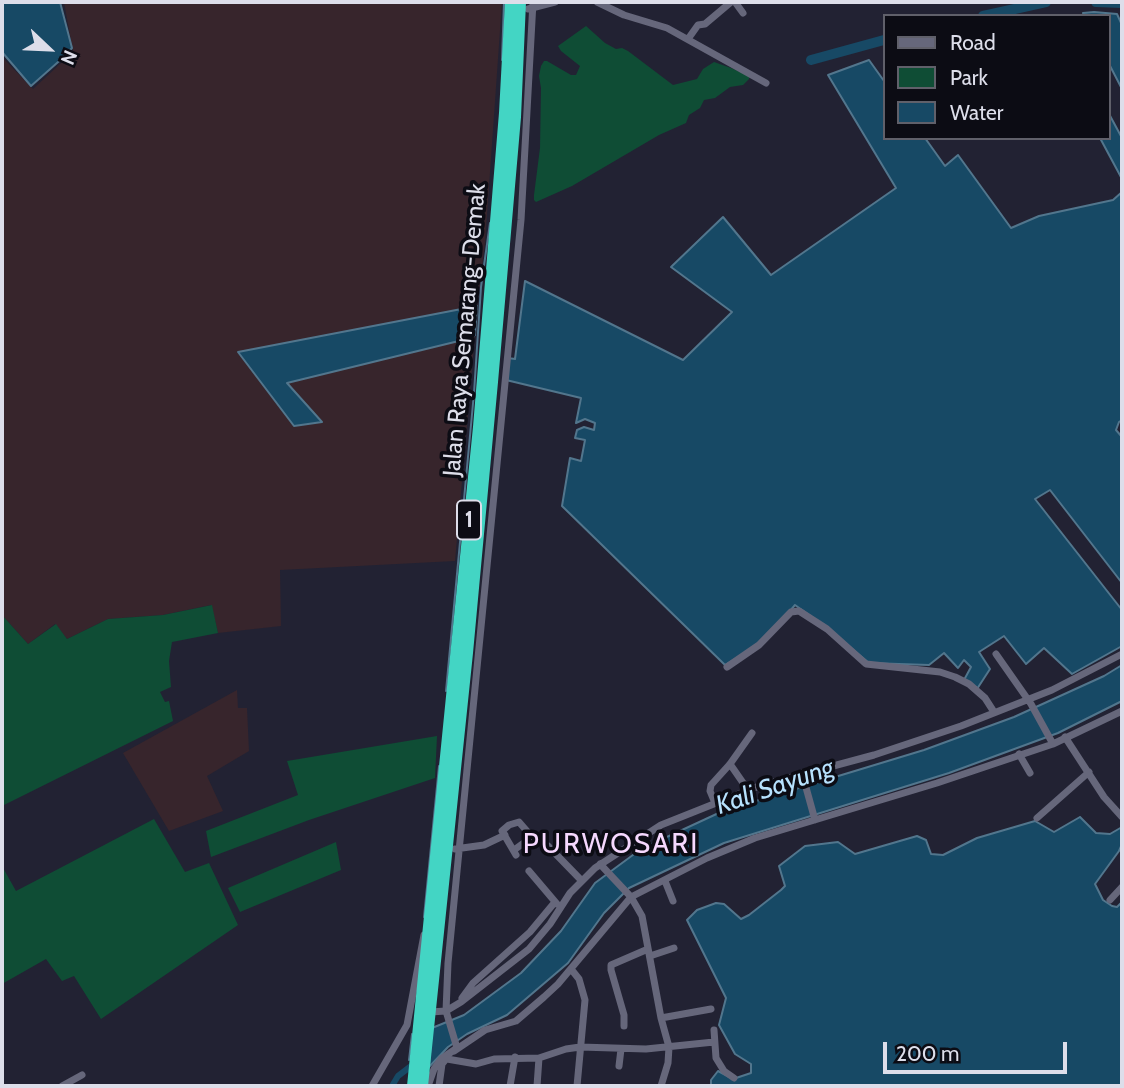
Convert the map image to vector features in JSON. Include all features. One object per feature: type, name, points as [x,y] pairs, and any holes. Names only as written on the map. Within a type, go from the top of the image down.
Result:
[{"type":"highway","name":"Jalan Raya Semarang-Demak","points":[[422,1036],[429,925],[461,653],[506,223],[523,5]]},
{"type":"highway","name":"Jalan Raya Semarang-Demak","points":[[422,1036],[430,1012],[453,849],[461,653],[505,113],[523,5]]},
{"type":"highway","name":"1","points":[[421,1084],[422,1036]]},
{"type":"street","points":[[456,1046],[446,1011],[453,849],[521,220],[523,5],[555,2]]},
{"type":"street","points":[[597,2],[624,15],[667,28],[766,83]]},
{"type":"street","points":[[688,39],[699,24],[705,24],[733,2],[743,13]]},
{"type":"street","points":[[506,223],[521,220]]},
{"type":"street","points":[[727,667],[760,645],[791,612],[799,611],[827,629],[866,664],[940,672],[955,677],[969,684],[985,698],[994,712]]},
{"type":"street","points":[[996,654],[1029,701],[1051,741]]},
{"type":"street","points":[[430,1012],[446,1011],[461,1002],[529,949],[550,924],[558,905],[600,864],[661,825],[748,790],[893,749],[1029,701],[1122,654]]},
{"type":"street","points":[[421,1084],[456,1046],[485,1030],[516,1021],[558,984],[628,896],[755,838],[937,783],[1065,737],[1122,711]]},
{"type":"street","points":[[715,803],[710,788],[751,733]]},
{"type":"street","points":[[1065,737],[1104,797],[1122,817]]},
{"type":"street","points":[[1019,754],[1030,773]]},
{"type":"street","points":[[730,764],[748,790]]},
{"type":"street","points":[[1037,818],[1088,772]]},
{"type":"street","points":[[803,774],[814,818]]},
{"type":"street","points":[[516,822],[532,835],[529,841],[515,852],[505,835],[503,829],[516,822]]},
{"type":"street","points":[[453,849],[484,845],[505,835]]},
{"type":"street","points":[[548,846],[582,881]]},
{"type":"street","points":[[600,864],[642,916],[670,1054],[661,1086]]},
{"type":"street","points":[[529,871],[558,905]]},
{"type":"street","points":[[665,881],[673,901]]},
{"type":"street","points":[[1110,900],[1122,887]]},
{"type":"street","points":[[372,1086],[407,1025],[421,945],[429,925]]},
{"type":"street","points":[[624,1026],[624,1015],[611,965],[674,948]]},
{"type":"street","points":[[571,969],[579,979],[585,1000],[577,1086]]},
{"type":"street","points":[[661,1018],[711,1009]]},
{"type":"street","points":[[714,1030],[719,1063],[734,1078]]},
{"type":"street","points":[[444,1059],[472,1064],[515,1057],[539,1058],[582,1047],[621,1049],[714,1042]]},
{"type":"street","points":[[619,1066],[621,1049]]},
{"type":"street","points":[[510,1086],[515,1057]]},
{"type":"street","points":[[537,1086],[539,1058]]},
{"type":"street","points":[[439,1086],[444,1059]]},
{"type":"street","points":[[62,1086],[82,1075]]},
{"type":"shaded area","points":[[64,2],[502,2],[485,243],[477,306],[238,352],[294,426],[321,422],[287,383],[475,335],[455,561],[280,570],[281,626],[218,633],[211,605],[163,615],[108,619],[67,639],[55,624],[28,644],[2,615],[2,57],[33,89],[73,52]]},
{"type":"shaded area","points":[[237,690],[238,708],[247,708],[249,751],[207,776],[223,811],[169,831],[123,753]]},
{"type":"green space","points":[[586,26],[605,43],[628,51],[673,85],[697,79],[703,69],[714,62],[749,76],[749,79],[743,85],[730,87],[715,98],[704,100],[700,108],[689,115],[686,123],[659,135],[572,186],[536,202],[534,195],[540,148],[541,66],[547,61],[571,75],[576,75],[580,66],[558,46]]},
{"type":"green space","points":[[212,605],[218,633],[172,642],[169,661],[171,687],[160,692],[165,702],[169,701],[173,721],[2,806],[2,615],[28,644],[56,624],[67,639],[108,619],[163,615]]},
{"type":"green space","points":[[437,736],[435,778],[309,820],[211,857],[206,831],[298,795],[287,761]]},
{"type":"green space","points":[[154,819],[185,872],[209,863],[238,925],[101,1019],[74,976],[62,981],[46,959],[2,984],[2,866],[16,891]]},
{"type":"green space","points":[[336,842],[341,870],[240,912],[228,888]]},
{"type":"water","points":[[2,2],[60,2],[72,48],[31,86],[2,52]]},
{"type":"water","points":[[1083,13],[1117,14],[1122,25],[1122,89],[1110,66],[1110,14]]},
{"type":"water","points":[[869,60],[883,80],[883,140],[926,140],[945,166],[958,155],[1011,228],[1039,216],[1113,200],[1122,192],[1122,420],[1116,430],[1122,437],[1122,583],[1050,490],[1035,499],[1122,610],[1122,646],[1072,674],[1044,648],[1026,664],[1004,636],[979,652],[990,669],[977,689],[964,680],[971,667],[964,660],[958,668],[944,653],[929,665],[869,663],[795,605],[775,629],[753,648],[725,665],[562,506],[570,458],[581,461],[585,440],[575,438],[577,430],[584,427],[594,430],[595,423],[585,419],[576,423],[581,398],[506,380],[508,358],[515,359],[525,281],[683,360],[732,312],[671,267],[723,217],[771,275],[896,188],[828,75]]},
{"type":"water","points":[[1110,116],[1122,138],[1122,179],[1101,140],[1110,140]]},
{"type":"water","points":[[477,306],[475,335],[471,338],[287,383],[322,422],[294,426],[238,352]]},
{"type":"water","points":[[1122,665],[1122,701],[1058,733],[949,773],[724,843],[629,888],[604,913],[568,963],[507,1015],[467,1034],[448,1047],[429,1067],[432,1028],[464,1015],[521,973],[561,931],[595,883],[641,849],[723,811],[924,750],[1014,717],[1104,676]]},
{"type":"water","points":[[1080,817],[1096,833],[1110,834],[1122,827],[1122,844],[1119,851],[1095,884],[1103,900],[1112,906],[1117,907],[1122,902],[1122,1086],[711,1086],[711,1080],[718,1071],[733,1079],[751,1073],[751,1064],[735,1054],[719,1025],[726,998],[687,920],[697,910],[716,903],[724,904],[741,919],[749,915],[785,886],[779,866],[805,846],[838,842],[855,854],[917,836],[926,840],[931,854],[943,855],[977,838],[1035,821],[1054,832]]},
{"type":"waterway","points":[[502,60],[504,2]]},
{"type":"waterway","points":[[992,14],[1046,2]]},
{"type":"waterway","points":[[1096,2],[1122,3]]},
{"type":"waterway","points":[[811,60],[883,40]]},
{"type":"waterway","points":[[446,691],[474,393],[481,287],[490,223]]},
{"type":"waterway","points":[[424,917],[439,766]]},
{"type":"waterway","points":[[409,1060],[412,1034]]},
{"type":"waterway","name":"Kali Sayung","points":[[392,1086],[398,1076],[415,1063]]},
{"type":"district","name":"PURWOSARI","points":[[611,845]]}]
